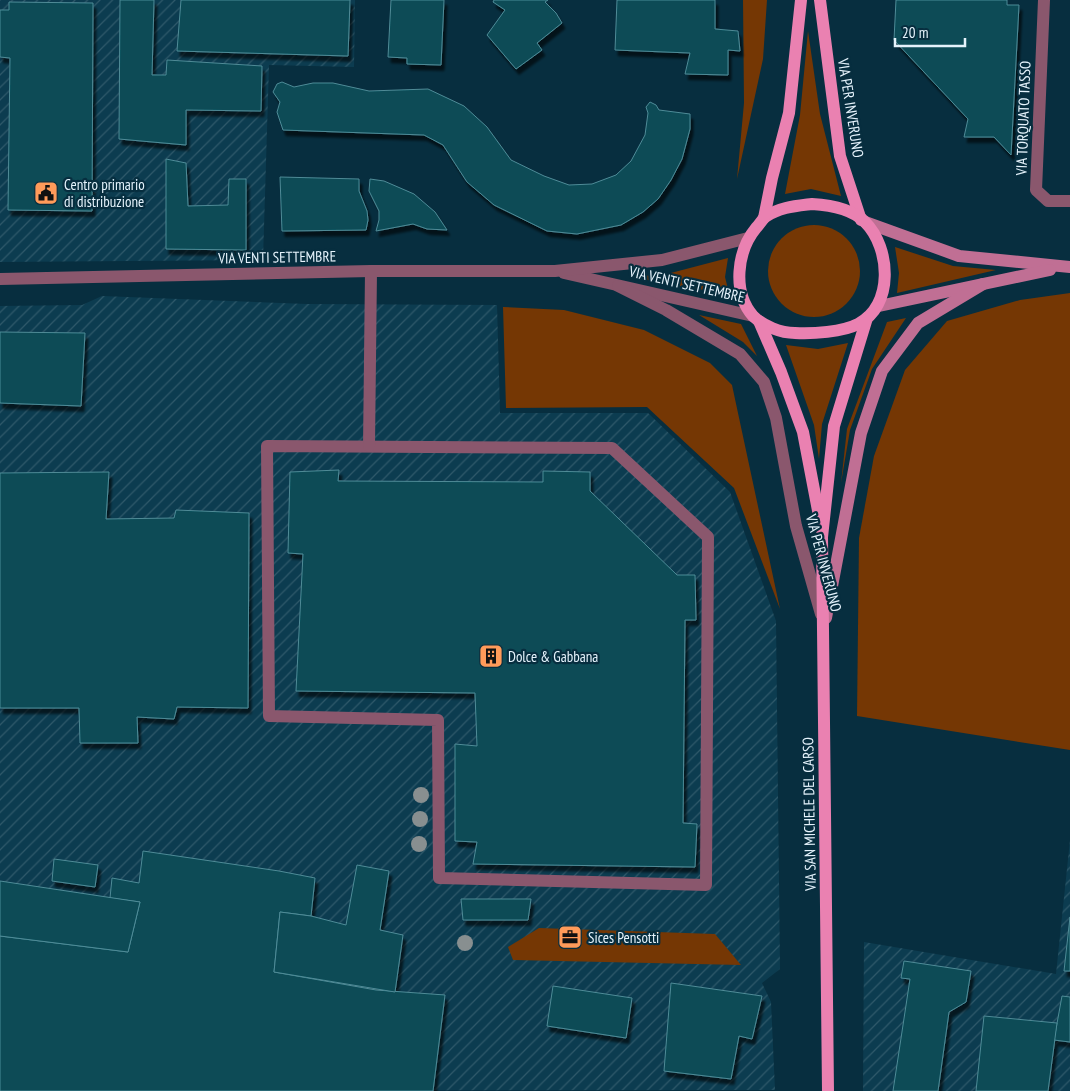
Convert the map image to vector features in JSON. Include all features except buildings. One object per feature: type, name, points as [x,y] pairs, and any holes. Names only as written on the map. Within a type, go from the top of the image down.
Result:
[{"type":"main road","points":[[764,218],[772,178],[789,114],[800,0]]},
{"type":"main road","name":"VIA PER INVERUNO","points":[[820,0],[840,156],[863,221]]},
{"type":"main road","points":[[812,204],[828,205],[847,211],[863,221],[879,243],[884,257],[886,275],[879,306],[867,318],[857,325],[832,331],[794,333],[773,328],[756,318],[745,303],[739,278],[743,250],[748,238],[764,218],[787,207],[812,204]]},
{"type":"main road","name":"VIA PER INVERUNO","points":[[756,318],[781,372],[803,432],[822,537]]},
{"type":"main road","name":"VIA PER INVERUNO","points":[[822,537],[834,426],[867,318]]},
{"type":"main road","name":"VIA SAN MICHELE DEL CARSO","points":[[822,537],[828,1091]]},
{"type":"street","name":"VIA TORQUATO TASSO","points":[[1044,0],[1036,190],[1048,201],[1070,201]]},
{"type":"street","points":[[863,221],[959,256],[1066,267]]},
{"type":"street","name":"VIA VENTI SETTEMBRE","points":[[0,279],[371,271],[555,270],[662,260],[748,238]]},
{"type":"street","points":[[879,306],[1066,267]]},
{"type":"street","name":"VIA VENTI SETTEMBRE","points":[[555,270],[756,318]]},
{"type":"street","points":[[369,446],[371,271]]},
{"type":"street","name":"VIA PER INVERUNO","points":[[824,626],[861,434],[882,371],[918,323],[983,284]]},
{"type":"street","name":"VIA PER INVERUNO","points":[[618,286],[666,310],[740,354],[764,382],[776,418],[796,526],[824,626]]},
{"type":"street","points":[[267,446],[369,446],[612,448],[708,537],[706,885],[439,878],[438,720],[270,716],[267,446]]},
{"type":"shaded area","points":[[0,0],[355,0],[354,67],[269,65],[263,260],[0,262]]},
{"type":"shaded area","points":[[743,0],[767,0],[763,59],[737,179],[744,103]]},
{"type":"shaded area","points":[[808,31],[820,114],[841,196],[811,189],[785,194],[800,115]]},
{"type":"shaded area","points":[[814,225],[832,228],[847,238],[857,253],[860,271],[857,289],[847,304],[832,314],[814,317],[796,314],[781,304],[771,289],[768,271],[771,253],[781,238],[796,228]]},
{"type":"shaded area","points":[[895,247],[953,266],[996,270],[897,293],[899,273]]},
{"type":"shaded area","points":[[728,258],[725,277],[729,293],[631,277],[667,274]]},
{"type":"shaded area","points":[[1070,293],[1070,750],[857,716],[859,538],[874,456],[905,370],[947,321],[1020,300]]},
{"type":"shaded area","points":[[102,296],[307,304],[497,305],[500,413],[648,413],[730,492],[776,621],[780,969],[762,983],[771,1002],[775,1090],[0,1091],[0,306],[82,305]]},
{"type":"shaded area","points":[[503,307],[564,310],[644,330],[710,363],[732,385],[780,609],[734,488],[647,407],[506,408]]},
{"type":"shaded area","points":[[699,315],[741,324],[757,356],[743,342]]},
{"type":"shaded area","points":[[906,318],[872,369],[850,430],[841,483],[847,429],[887,322]]},
{"type":"shaded area","points":[[848,343],[822,424],[819,459],[814,425],[786,345],[818,349]]},
{"type":"shaded area","points":[[1070,840],[1070,1091],[863,1091],[864,942],[1056,974]]},
{"type":"shaded area","points":[[539,928],[715,934],[741,965],[513,960],[508,947]]},
{"type":"place","name":"Centro primario di distribuzione","points":[[46,193]]},
{"type":"place","name":"Dolce & Gabbana","points":[[491,656]]},
{"type":"place","name":"Sices Pensotti","points":[[570,937]]}]
